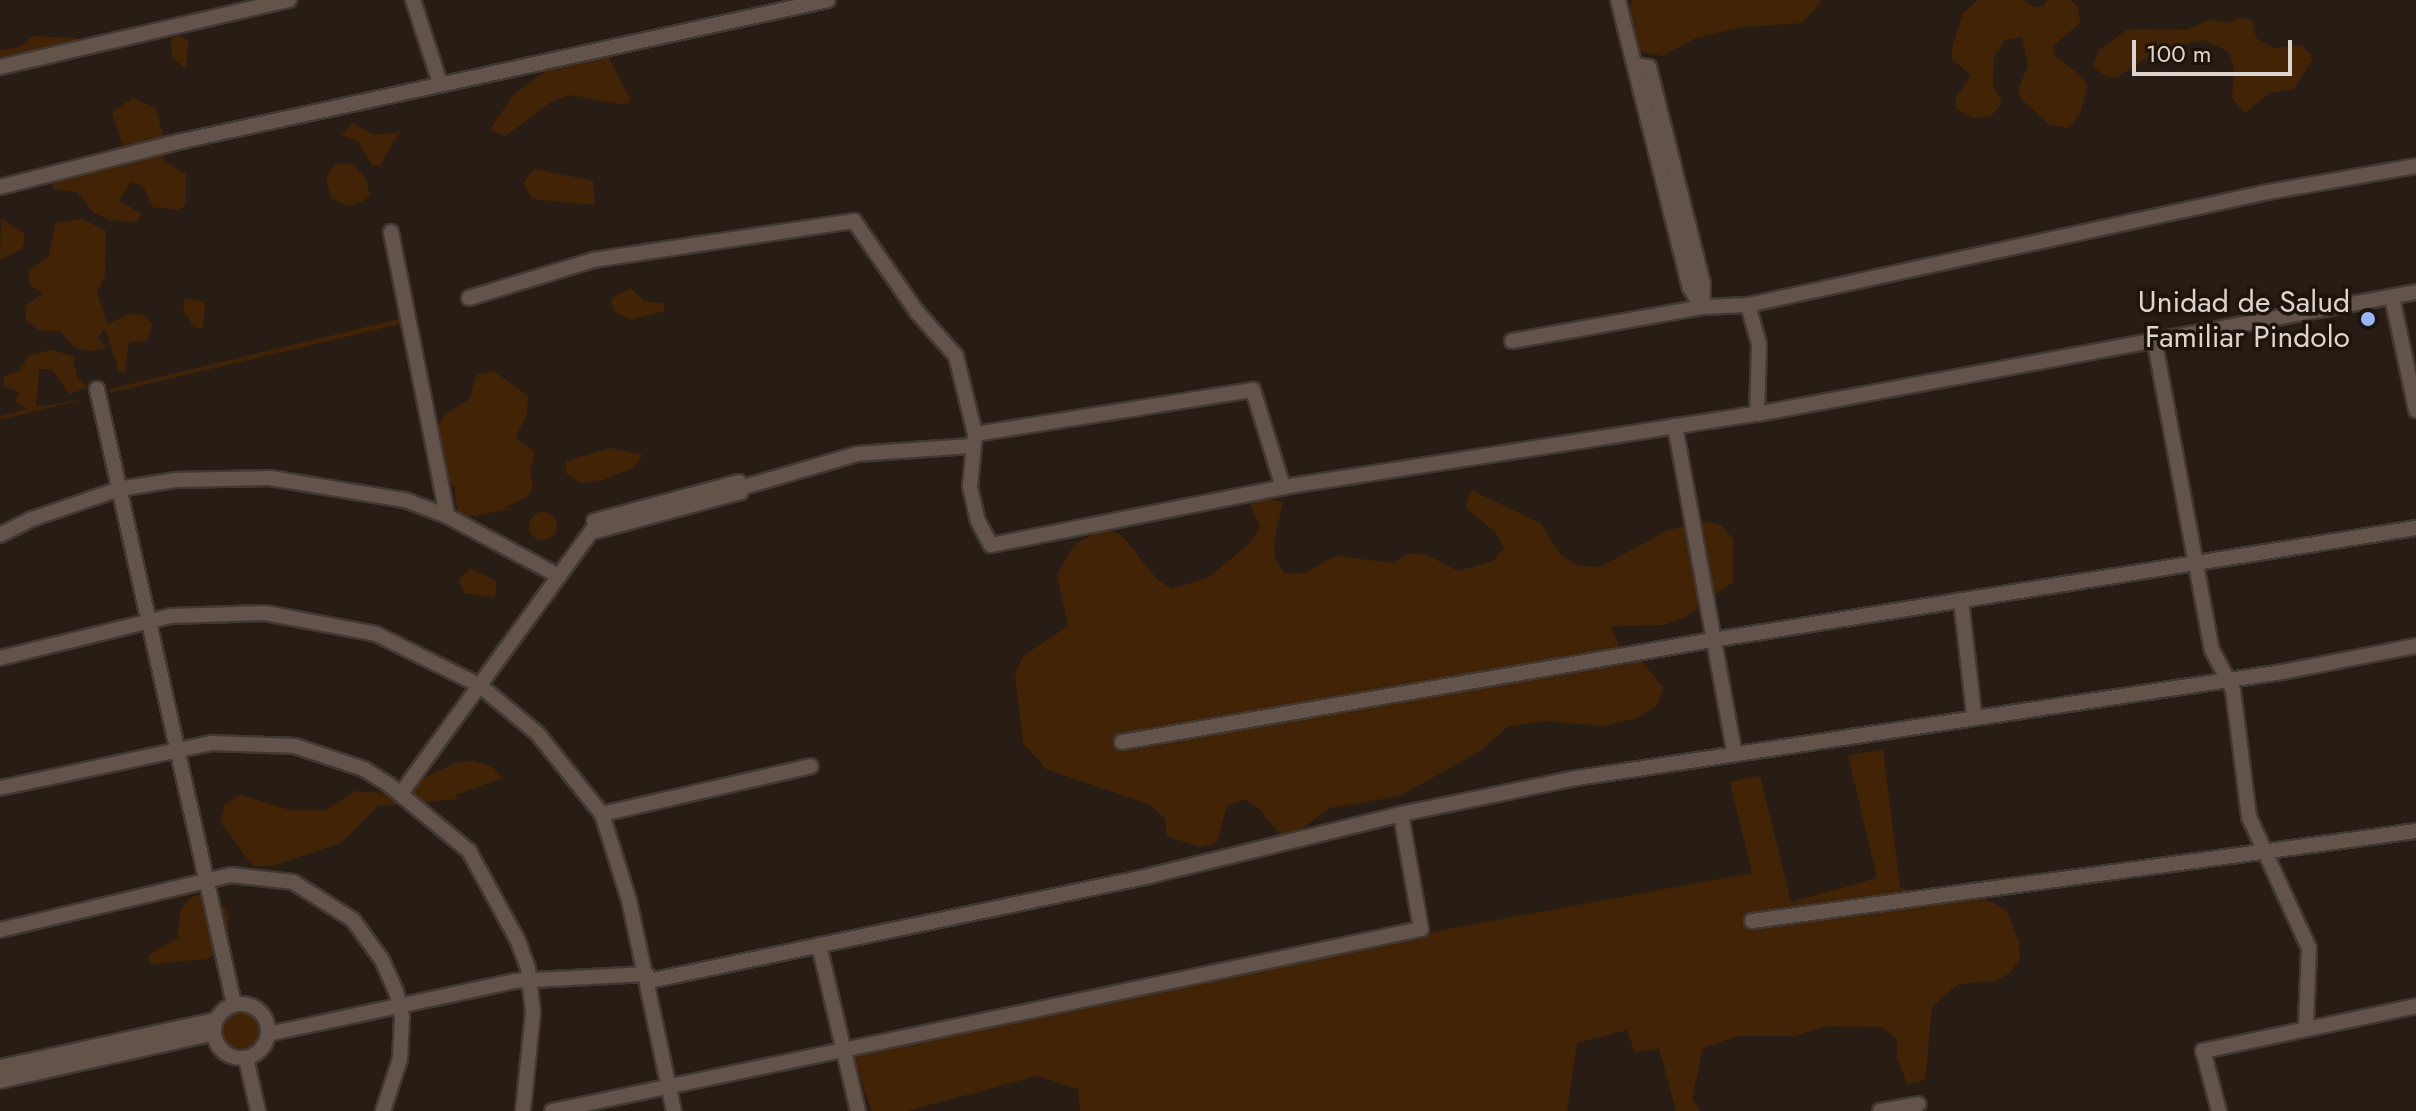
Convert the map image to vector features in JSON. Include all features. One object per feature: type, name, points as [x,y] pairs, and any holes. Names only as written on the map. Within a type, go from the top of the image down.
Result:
[{"type":"street","points":[[0,67],[289,0]]},
{"type":"street","points":[[413,0],[440,83]]},
{"type":"street","points":[[0,187],[440,83],[828,0]]},
{"type":"street","points":[[1618,0],[1642,66],[1690,288],[1702,307]]},
{"type":"street","points":[[1512,341],[1702,307],[1748,305],[2263,193],[2416,166]]},
{"type":"street","points":[[469,298],[593,260],[854,221],[917,312],[951,346],[973,440],[972,498],[991,545],[1283,487],[1757,414],[2154,338],[2416,292]]},
{"type":"street","points":[[391,232],[447,516]]},
{"type":"street","points":[[2392,297],[2416,410]]},
{"type":"street","points":[[1748,305],[1759,344],[1757,414]]},
{"type":"street","points":[[2154,338],[2212,650],[2233,690],[2249,817],[2263,854],[2309,948],[2306,1026]]},
{"type":"street","points":[[97,389],[234,1004]]},
{"type":"street","points":[[402,792],[595,526],[857,454],[973,440],[1253,390],[1283,487]]},
{"type":"street","points":[[1675,426],[1734,750]]},
{"type":"street","points":[[0,535],[32,519],[119,489],[176,480],[270,478],[405,500],[447,516],[559,576]]},
{"type":"street","points":[[1122,742],[1712,640],[2416,528]]},
{"type":"street","points":[[1961,600],[1974,714]]},
{"type":"street","points":[[0,658],[149,620],[226,611],[340,625],[409,648],[479,685],[537,733],[602,814],[648,977],[674,1111]]},
{"type":"street","points":[[268,1034],[530,979],[648,977],[819,945],[1145,877],[1401,814],[1734,750],[2226,679],[2416,646]]},
{"type":"street","points":[[0,788],[212,743],[295,746],[364,769],[402,792],[469,851],[518,941],[530,979],[533,1012],[523,1111]]},
{"type":"street","points":[[602,814],[811,766]]},
{"type":"street","points":[[552,1111],[1421,929],[1401,814]]},
{"type":"street","points":[[1752,921],[2416,831]]},
{"type":"street","points":[[0,930],[231,875],[273,876],[334,904],[375,947],[400,1006],[400,1059],[383,1111]]},
{"type":"street","points":[[819,945],[858,1111]]},
{"type":"street","points":[[0,1081],[215,1026],[234,1004]]},
{"type":"street","points":[[215,1026],[228,1055],[246,1058],[261,1049],[268,1034],[259,1010],[234,1004]]},
{"type":"street","points":[[2219,1111],[2203,1051],[2306,1026],[2416,1006]]},
{"type":"street","points":[[0,1067],[215,1026]]},
{"type":"street","points":[[246,1058],[258,1111]]},
{"type":"street","points":[[1880,1111],[1918,1104]]},
{"type":"shaded area","points":[[1632,0],[1820,0],[1821,3],[1802,23],[1741,27],[1696,38],[1663,56],[1637,50],[1628,13]]},
{"type":"shaded area","points":[[1978,0],[2023,0],[2035,7],[2043,7],[2047,0],[2071,0],[2078,7],[2080,23],[2053,46],[2054,55],[2084,78],[2087,86],[2080,114],[2069,128],[2050,125],[2021,99],[2018,90],[2028,66],[2022,37],[2005,40],[1994,57],[1993,86],[2002,101],[1991,116],[1973,118],[1956,109],[1955,99],[1971,75],[1951,59],[1952,48],[1963,13]]},
{"type":"shaded area","points":[[2243,17],[2252,21],[2256,38],[2274,48],[2302,45],[2313,59],[2294,89],[2270,93],[2245,113],[2232,98],[2234,68],[2229,52],[2204,40],[2156,51],[2118,77],[2107,77],[2093,67],[2099,50],[2128,29],[2186,30],[2209,20],[2227,23]]},
{"type":"shaded area","points":[[177,35],[188,40],[186,69],[173,58],[170,40]]},
{"type":"shaded area","points":[[33,36],[77,38],[79,47],[0,66],[0,50],[20,47]]},
{"type":"shaded area","points":[[607,55],[631,100],[625,105],[571,95],[554,100],[505,136],[490,129],[515,93],[557,63]]},
{"type":"shaded area","points":[[133,98],[155,108],[165,140],[163,161],[186,174],[186,205],[178,210],[153,207],[143,186],[131,182],[119,200],[141,214],[137,222],[110,220],[94,213],[77,192],[53,189],[53,180],[125,154],[112,112]]},
{"type":"shaded area","points":[[352,123],[375,135],[400,132],[380,165],[372,165],[358,141],[341,135]]},
{"type":"shaded area","points":[[336,163],[354,165],[365,178],[370,194],[364,201],[347,206],[331,198],[326,177]]},
{"type":"shaded area","points":[[535,169],[593,181],[595,205],[532,199],[523,183]]},
{"type":"shaded area","points":[[1,219],[24,233],[25,241],[22,249],[0,260]]},
{"type":"shaded area","points":[[82,219],[106,231],[105,276],[97,292],[107,324],[130,314],[143,315],[152,324],[147,340],[129,343],[125,371],[119,371],[105,328],[97,339],[105,345],[103,349],[90,351],[74,347],[61,332],[39,330],[26,320],[26,306],[43,293],[30,286],[28,271],[49,256],[55,223]]},
{"type":"shaded area","points":[[631,288],[645,302],[663,303],[665,311],[631,320],[614,311],[611,299]]},
{"type":"shaded area","points":[[185,298],[205,302],[203,328],[195,328],[183,310]]},
{"type":"shaded area","points":[[399,319],[400,324],[109,393],[110,389]]},
{"type":"shaded area","points":[[51,350],[73,356],[76,375],[88,388],[69,394],[52,369],[39,369],[36,407],[84,399],[0,420],[0,416],[27,409],[15,402],[19,392],[3,386],[5,376],[20,370],[29,355]]},
{"type":"shaded area","points":[[494,371],[528,396],[527,414],[515,438],[535,452],[530,469],[533,486],[530,495],[504,508],[512,509],[466,517],[458,513],[454,487],[435,466],[436,429],[445,414],[469,400],[476,375]]},
{"type":"shaded area","points":[[611,448],[643,455],[633,468],[603,480],[580,483],[566,473],[566,461]]},
{"type":"shaded area","points":[[1471,490],[1540,523],[1562,556],[1579,566],[1600,567],[1666,531],[1704,521],[1721,525],[1733,539],[1733,582],[1684,618],[1663,625],[1611,626],[1620,648],[1638,657],[1663,687],[1657,706],[1637,718],[1602,726],[1546,721],[1509,726],[1480,751],[1400,796],[1329,808],[1300,831],[1282,837],[1259,808],[1244,799],[1227,806],[1217,842],[1200,847],[1167,836],[1165,819],[1151,805],[1046,769],[1023,743],[1015,674],[1023,656],[1068,626],[1057,575],[1074,545],[1106,527],[1122,536],[1157,579],[1172,589],[1209,577],[1250,543],[1260,527],[1247,495],[1283,502],[1274,540],[1275,558],[1285,574],[1304,573],[1336,556],[1393,563],[1410,553],[1427,555],[1458,571],[1493,561],[1504,548],[1495,532],[1465,507]]},
{"type":"shaded area","points":[[543,512],[553,516],[557,526],[553,536],[543,540],[533,536],[529,526],[533,516]]},
{"type":"shaded area","points":[[470,568],[497,581],[495,597],[464,593],[459,580]]},
{"type":"shaded area","points":[[1883,750],[1900,887],[1917,895],[1974,895],[1990,901],[2007,911],[2019,942],[2020,958],[2010,973],[1995,981],[1958,984],[1932,1007],[1925,1080],[1907,1084],[1897,1057],[1897,1039],[1882,1027],[1828,1026],[1794,1036],[1738,1036],[1703,1048],[1692,1099],[1700,1111],[1676,1111],[1659,1048],[1635,1053],[1627,1030],[1577,1043],[1567,1111],[1080,1111],[1078,1089],[1037,1076],[907,1111],[871,1111],[853,1054],[1437,931],[1752,873],[1730,782],[1760,776],[1791,902],[1877,878],[1848,755]]},
{"type":"shaded area","points":[[473,761],[491,766],[503,778],[455,795],[459,799],[378,806],[341,843],[272,866],[253,866],[221,823],[225,804],[241,795],[290,810],[326,810],[356,791],[389,794],[455,763]]},
{"type":"shaded area","points":[[209,893],[228,911],[229,947],[206,959],[151,964],[148,955],[178,938],[180,911],[191,897]]},
{"type":"shaded area","points":[[242,1011],[256,1017],[262,1031],[256,1045],[242,1051],[228,1045],[222,1031],[228,1017]]},
{"type":"place","name":"Unidad de Salud Familiar Pindolo","points":[[2368,319]]}]
